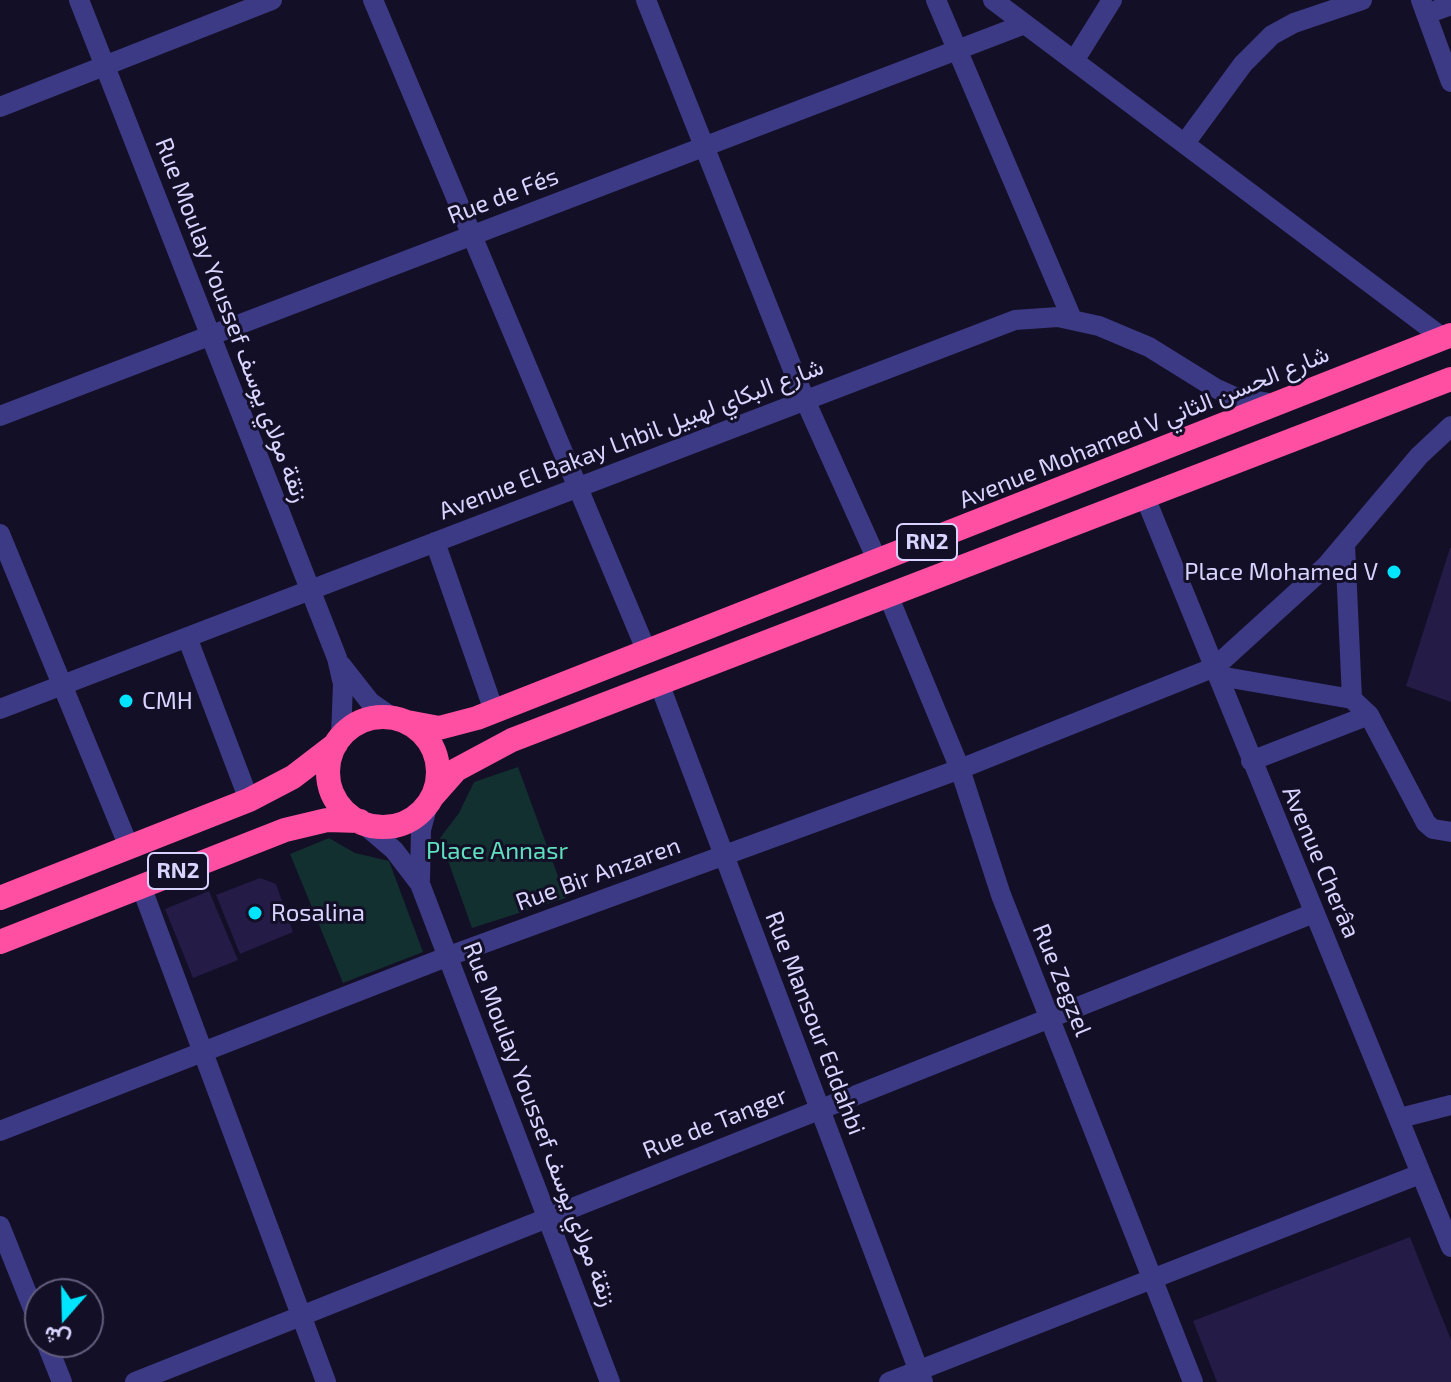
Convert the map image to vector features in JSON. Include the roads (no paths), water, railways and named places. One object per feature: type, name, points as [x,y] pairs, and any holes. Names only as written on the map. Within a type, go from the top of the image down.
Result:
[{"type":"highway","name":"Avenue Mohamed V شارع الحسن الثاني","points":[[0,898],[249,800],[293,777],[364,720],[400,720],[439,728],[494,711],[1279,405],[1447,336]]},
{"type":"highway","name":"RN2","points":[[0,942],[305,823],[360,821],[390,826],[418,815],[456,770],[493,748],[1451,379]]},
{"type":"highway","points":[[400,720],[421,732],[435,754],[438,779],[431,800]]},
{"type":"highway","points":[[338,740],[329,761],[329,779],[334,796],[345,811],[360,821]]},
{"type":"street","name":"Rue Moulay Youssef زنقة مولاي يوسف","points":[[79,0],[337,658]]},
{"type":"street","points":[[0,107],[272,0]]},
{"type":"street","points":[[373,0],[647,652]]},
{"type":"street","points":[[646,0],[805,400],[878,562]]},
{"type":"street","points":[[936,0],[1072,319]]},
{"type":"street","points":[[993,0],[1447,336]]},
{"type":"street","points":[[1074,61],[1112,0]]},
{"type":"street","points":[[1185,143],[1243,64],[1272,35],[1294,23],[1362,0]]},
{"type":"street","points":[[1451,5],[1424,7],[1451,82]]},
{"type":"street","name":"Rue de Fés","points":[[0,416],[1025,24]]},
{"type":"street","name":"Avenue El Bakay Lhbil شارع البكاي لهبيل","points":[[0,709],[1015,320],[1043,316],[1072,319],[1149,347],[1235,397],[1279,405]]},
{"type":"street","points":[[1217,672],[1345,544],[1419,456],[1451,426]]},
{"type":"street","name":"Avenue Cherâa","points":[[1145,497],[1451,1247]]},
{"type":"street","points":[[0,534],[60,686],[129,847]]},
{"type":"street","points":[[435,542],[494,711]]},
{"type":"street","points":[[1345,544],[1352,699]]},
{"type":"street","name":"Rue Zegzel","points":[[888,595],[960,769],[1001,895],[1193,1382]]},
{"type":"street","points":[[187,637],[249,800]]},
{"type":"street","points":[[337,658],[370,702],[400,720]]},
{"type":"street","points":[[337,658],[343,684],[338,740]]},
{"type":"street","points":[[1217,672],[1352,699],[1369,715],[1426,823],[1442,831]]},
{"type":"street","name":"Rue Bir Anzaren","points":[[0,1131],[449,956],[725,857],[1217,672]]},
{"type":"street","name":"Rue Mansour Eddahbi","points":[[659,683],[921,1376]]},
{"type":"street","points":[[1251,761],[1369,715]]},
{"type":"street","points":[[420,884],[419,843],[431,800]]},
{"type":"street","points":[[360,821],[394,850],[420,884]]},
{"type":"street","name":"Rue Moulay Youssef زنقة مولاي يوسف","points":[[420,884],[610,1382]]},
{"type":"street","points":[[141,886],[201,1054],[326,1382]]},
{"type":"street","name":"Rue de Tanger","points":[[135,1382],[1314,913]]},
{"type":"street","points":[[1400,1118],[1451,1105]]},
{"type":"street","points":[[889,1382],[921,1376],[1153,1278],[1420,1174]]},
{"type":"street","points":[[0,1226],[24,1286]]},
{"type":"street","points":[[52,1358],[62,1382]]},
{"type":"place","name":"Place Mohamed V","points":[[1394,572]]},
{"type":"place","name":"CMH","points":[[126,701]]},
{"type":"place","name":"Rosalina","points":[[255,913]]},
{"type":"park label","name":"Place Annasr","points":[[497,851]]}]
